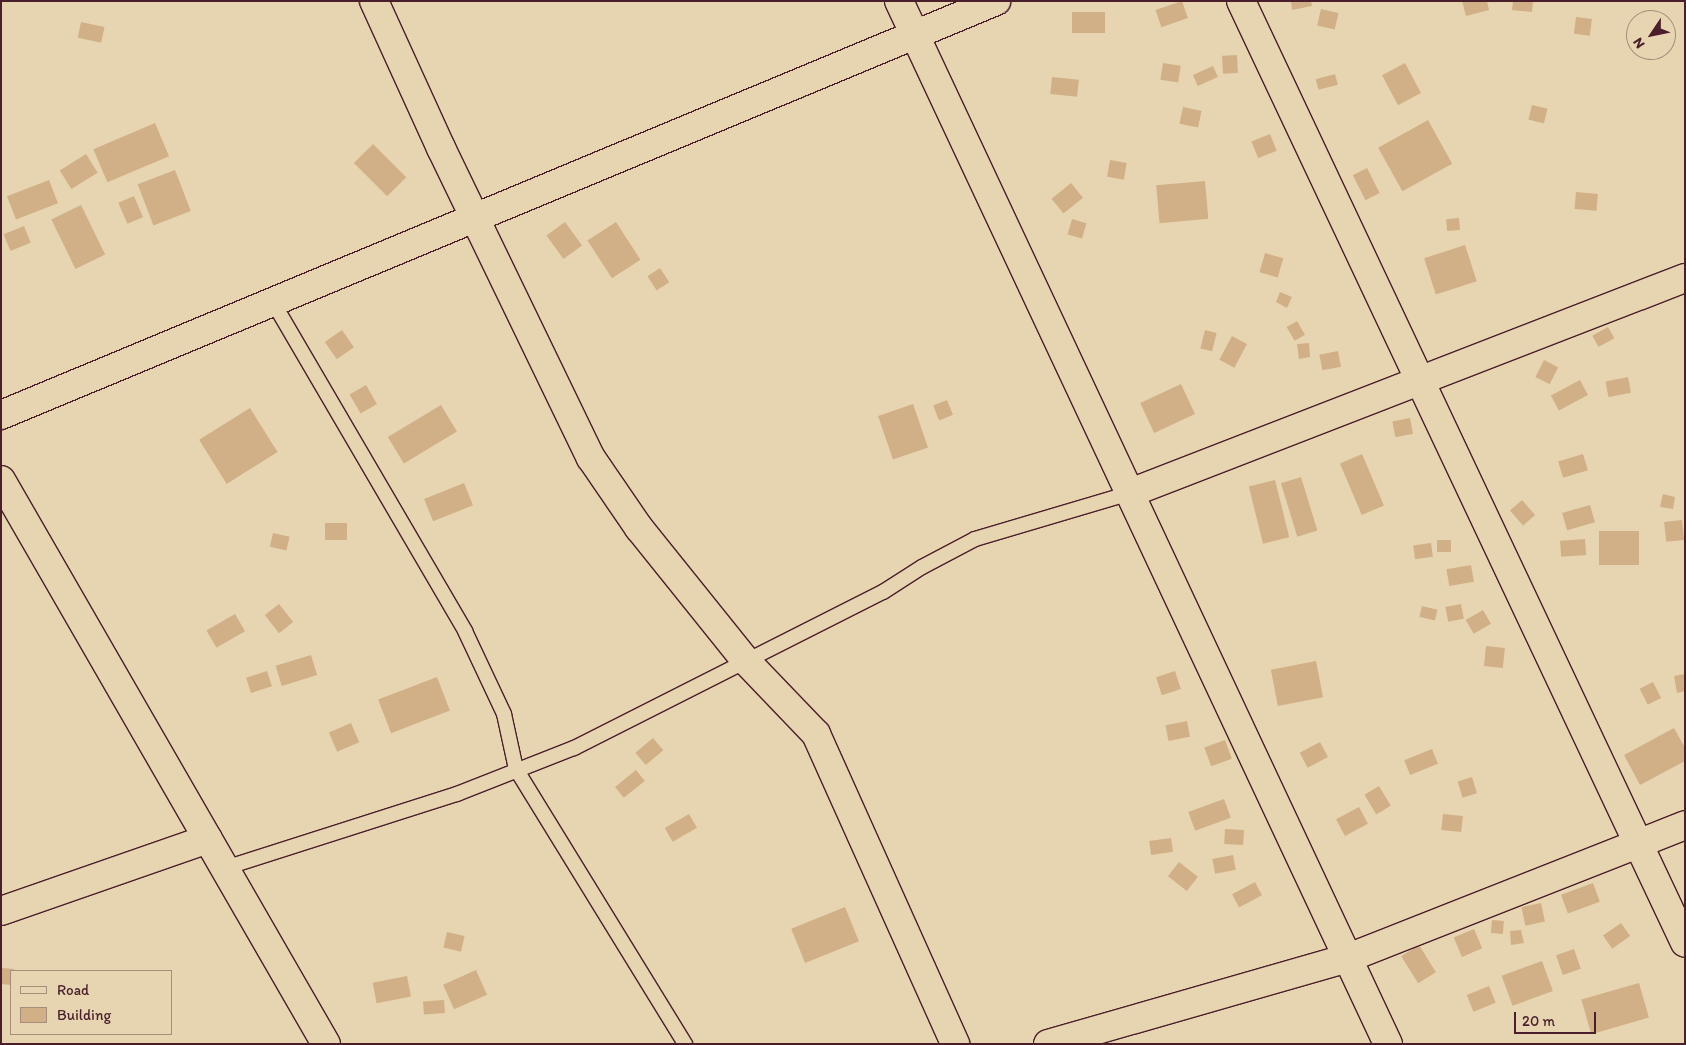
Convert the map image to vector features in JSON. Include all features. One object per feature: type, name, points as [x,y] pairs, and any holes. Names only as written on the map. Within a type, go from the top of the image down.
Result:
[{"type":"street","points":[[374,1],[475,218],[591,458],[639,528],[746,661],[816,734],[955,1044]]},
{"type":"street","points":[[899,1],[1388,1044]]},
{"type":"street","points":[[1,415],[996,1]]},
{"type":"street","points":[[1241,1],[1685,943]]},
{"type":"street","points":[[1130,493],[1685,278]]},
{"type":"street","points":[[1,480],[326,1044]]},
{"type":"street","points":[[1048,1044],[1348,958],[1685,825]]},
{"type":"street","points":[[1,911],[208,839]]},
{"type":"lane","points":[[273,302],[465,631],[504,714],[516,769],[685,1044]]},
{"type":"lane","points":[[225,868],[457,794],[516,769],[574,748],[883,592],[922,566],[975,539],[1130,493]]},
{"type":"building","points":[[1182,1],[1188,18],[1161,27],[1156,10]]},
{"type":"building","points":[[1291,1],[1311,1],[1312,6],[1292,10]]},
{"type":"building","points":[[1462,1],[1487,1],[1489,10],[1466,16]]},
{"type":"building","points":[[1513,1],[1533,1],[1532,12],[1512,10]]},
{"type":"building","points":[[1321,9],[1339,13],[1335,30],[1317,26]]},
{"type":"building","points":[[1072,12],[1105,12],[1105,33],[1072,33]]},
{"type":"building","points":[[1576,17],[1592,19],[1590,36],[1574,34]]},
{"type":"building","points":[[81,22],[104,27],[101,43],[78,38]]},
{"type":"building","points":[[1237,55],[1238,73],[1223,74],[1222,56]]},
{"type":"building","points":[[1163,63],[1181,66],[1178,83],[1160,80]]},
{"type":"building","points":[[1405,63],[1421,93],[1398,105],[1382,75]]},
{"type":"building","points":[[1213,66],[1218,77],[1198,86],[1193,75]]},
{"type":"building","points":[[1335,74],[1338,85],[1319,90],[1316,79]]},
{"type":"building","points":[[1052,77],[1079,80],[1077,97],[1050,94]]},
{"type":"building","points":[[1532,105],[1548,109],[1544,123],[1528,120]]},
{"type":"building","points":[[1183,107],[1202,111],[1198,128],[1179,124]]},
{"type":"building","points":[[1428,120],[1452,164],[1402,191],[1378,148]]},
{"type":"building","points":[[155,123],[169,156],[107,182],[93,149]]},
{"type":"building","points":[[1270,134],[1277,151],[1258,158],[1251,141]]},
{"type":"building","points":[[373,144],[406,177],[387,196],[354,163]]},
{"type":"building","points":[[86,154],[98,173],[71,189],[60,170]]},
{"type":"building","points":[[1110,160],[1127,163],[1124,180],[1107,177]]},
{"type":"building","points":[[1367,168],[1380,193],[1365,200],[1353,175]]},
{"type":"building","points":[[175,170],[191,211],[153,225],[138,184]]},
{"type":"building","points":[[49,180],[58,203],[16,219],[7,196]]},
{"type":"building","points":[[1205,181],[1208,219],[1159,223],[1156,185]]},
{"type":"building","points":[[1071,183],[1083,198],[1064,213],[1052,199]]},
{"type":"building","points":[[1576,192],[1598,194],[1596,211],[1575,209]]},
{"type":"building","points":[[134,196],[143,217],[127,224],[118,203]]},
{"type":"building","points":[[81,205],[105,254],[75,269],[51,219]]},
{"type":"building","points":[[1459,218],[1460,230],[1447,231],[1446,219]]},
{"type":"building","points":[[1072,219],[1086,223],[1082,239],[1068,234]]},
{"type":"building","points":[[565,222],[582,245],[563,259],[546,236]]},
{"type":"building","points":[[616,222],[641,260],[612,278],[587,241]]},
{"type":"building","points":[[24,226],[31,243],[10,251],[4,234]]},
{"type":"building","points":[[1465,245],[1477,281],[1436,294],[1424,258]]},
{"type":"building","points":[[1265,253],[1283,258],[1278,277],[1259,272]]},
{"type":"building","points":[[660,268],[669,282],[657,290],[647,276]]},
{"type":"building","points":[[1280,292],[1292,297],[1287,308],[1276,302]]},
{"type":"building","points":[[1297,321],[1305,335],[1295,341],[1287,327]]},
{"type":"building","points":[[1608,327],[1614,338],[1599,347],[1592,336]]},
{"type":"building","points":[[342,330],[354,347],[337,359],[325,342]]},
{"type":"building","points":[[1205,330],[1217,333],[1212,351],[1200,348]]},
{"type":"building","points":[[1232,336],[1247,344],[1234,368],[1219,360]]},
{"type":"building","points":[[1309,343],[1310,357],[1299,359],[1297,344]]},
{"type":"building","points":[[1338,351],[1341,367],[1322,370],[1319,355]]},
{"type":"building","points":[[1544,360],[1558,367],[1550,384],[1535,377]]},
{"type":"building","points":[[1628,377],[1631,393],[1608,397],[1605,381]]},
{"type":"building","points":[[1580,380],[1588,395],[1559,411],[1551,395]]},
{"type":"building","points":[[1181,384],[1195,414],[1154,433],[1140,403]]},
{"type":"building","points":[[366,385],[377,404],[361,414],[350,395]]},
{"type":"building","points":[[947,400],[953,415],[939,420],[933,406]]},
{"type":"building","points":[[913,404],[928,447],[893,460],[878,416]]},
{"type":"building","points":[[441,405],[457,432],[404,464],[388,437]]},
{"type":"building","points":[[250,408],[278,452],[227,484],[199,440]]},
{"type":"building","points":[[1410,418],[1413,434],[1395,437],[1392,421]]},
{"type":"building","points":[[1362,454],[1384,506],[1362,515],[1340,463]]},
{"type":"building","points":[[1583,454],[1588,470],[1563,478],[1558,462]]},
{"type":"building","points":[[1301,477],[1317,531],[1297,537],[1281,483]]},
{"type":"building","points":[[1275,480],[1289,537],[1263,544],[1249,487]]},
{"type":"building","points":[[464,483],[473,505],[433,521],[424,499]]},
{"type":"building","points":[[1663,494],[1675,497],[1673,509],[1660,507]]},
{"type":"building","points":[[1522,500],[1535,515],[1523,526],[1510,510]]},
{"type":"building","points":[[1590,505],[1595,522],[1567,530],[1562,513]]},
{"type":"building","points":[[1682,520],[1684,540],[1666,542],[1664,522]]},
{"type":"building","points":[[325,523],[347,523],[347,540],[325,540]]},
{"type":"building","points":[[1599,531],[1639,531],[1639,565],[1599,565]]},
{"type":"building","points":[[273,533],[290,537],[286,550],[270,547]]},
{"type":"building","points":[[1585,539],[1586,555],[1561,557],[1560,541]]},
{"type":"building","points":[[1437,540],[1451,540],[1451,552],[1437,552]]},
{"type":"building","points":[[1431,543],[1433,557],[1415,559],[1413,546]]},
{"type":"building","points":[[1471,565],[1474,582],[1449,586],[1446,569]]},
{"type":"building","points":[[279,604],[293,622],[279,633],[265,615]]},
{"type":"building","points":[[1461,604],[1464,619],[1448,622],[1445,607]]},
{"type":"building","points":[[1422,606],[1438,610],[1435,621],[1419,617]]},
{"type":"building","points":[[1483,610],[1491,624],[1474,634],[1466,620]]},
{"type":"building","points":[[235,614],[245,631],[216,648],[206,630]]},
{"type":"building","points":[[1486,646],[1505,648],[1503,668],[1484,666]]},
{"type":"building","points":[[311,655],[317,675],[282,686],[276,666]]},
{"type":"building","points":[[1316,661],[1323,697],[1278,706],[1271,670]]},
{"type":"building","points":[[267,671],[272,686],[251,693],[246,678]]},
{"type":"building","points":[[1175,671],[1181,689],[1162,695],[1156,677]]},
{"type":"building","points":[[1685,674],[1685,691],[1677,693],[1674,676]]},
{"type":"building","points":[[437,677],[450,711],[391,733],[378,700]]},
{"type":"building","points":[[1653,682],[1661,698],[1648,705],[1640,689]]},
{"type":"building","points":[[1187,721],[1190,737],[1168,741],[1165,725]]},
{"type":"building","points":[[351,723],[359,742],[337,752],[329,732]]},
{"type":"building","points":[[1674,728],[1685,748],[1685,761],[1640,785],[1624,755]]},
{"type":"building","points":[[653,738],[663,750],[646,765],[635,753]]},
{"type":"building","points":[[1225,740],[1232,759],[1211,766],[1204,748]]},
{"type":"building","points":[[1320,742],[1328,757],[1308,768],[1300,753]]},
{"type":"building","points":[[1432,749],[1438,764],[1410,775],[1404,760]]},
{"type":"building","points":[[636,770],[645,781],[624,798],[615,787]]},
{"type":"building","points":[[1472,777],[1477,793],[1463,798],[1458,781]]},
{"type":"building","points":[[1379,786],[1391,806],[1376,814],[1364,795]]},
{"type":"building","points":[[1224,799],[1231,818],[1195,831],[1188,812]]},
{"type":"building","points":[[1359,807],[1368,824],[1345,836],[1336,819]]},
{"type":"building","points":[[689,814],[697,828],[673,842],[665,828]]},
{"type":"building","points":[[1443,814],[1463,816],[1461,832],[1441,830]]},
{"type":"building","points":[[1225,829],[1244,830],[1243,845],[1224,844]]},
{"type":"building","points":[[1171,838],[1173,852],[1151,855],[1149,841]]},
{"type":"building","points":[[1233,855],[1236,870],[1215,874],[1212,859]]},
{"type":"building","points":[[1179,862],[1198,877],[1187,891],[1168,876]]},
{"type":"building","points":[[1255,882],[1262,895],[1239,907],[1232,894]]},
{"type":"building","points":[[1593,883],[1600,902],[1568,913],[1561,895]]},
{"type":"building","points":[[1541,903],[1545,922],[1525,926],[1521,907]]},
{"type":"building","points":[[845,907],[859,941],[805,963],[791,929]]},
{"type":"building","points":[[1492,920],[1504,921],[1503,934],[1491,933]]},
{"type":"building","points":[[1621,923],[1630,936],[1612,949],[1603,936]]},
{"type":"building","points":[[1474,929],[1482,948],[1462,957],[1454,938]]},
{"type":"building","points":[[1521,930],[1524,943],[1511,945],[1510,931]]},
{"type":"building","points":[[447,932],[465,936],[461,952],[443,948]]},
{"type":"building","points":[[1419,945],[1436,972],[1418,983],[1401,956]]},
{"type":"building","points":[[1574,949],[1581,969],[1563,975],[1556,955]]},
{"type":"building","points":[[1542,961],[1553,991],[1513,1006],[1502,976]]},
{"type":"building","points":[[2,968],[15,969],[10,970],[10,985],[1,984]]},
{"type":"building","points":[[476,970],[487,995],[454,1009],[443,985]]},
{"type":"building","points":[[407,976],[411,997],[377,1003],[373,983]]},
{"type":"building","points":[[1639,983],[1649,1018],[1591,1034],[1581,1000]]},
{"type":"building","points":[[1489,986],[1496,1003],[1473,1012],[1467,995]]},
{"type":"building","points":[[444,1000],[445,1013],[424,1014],[423,1001]]}]
